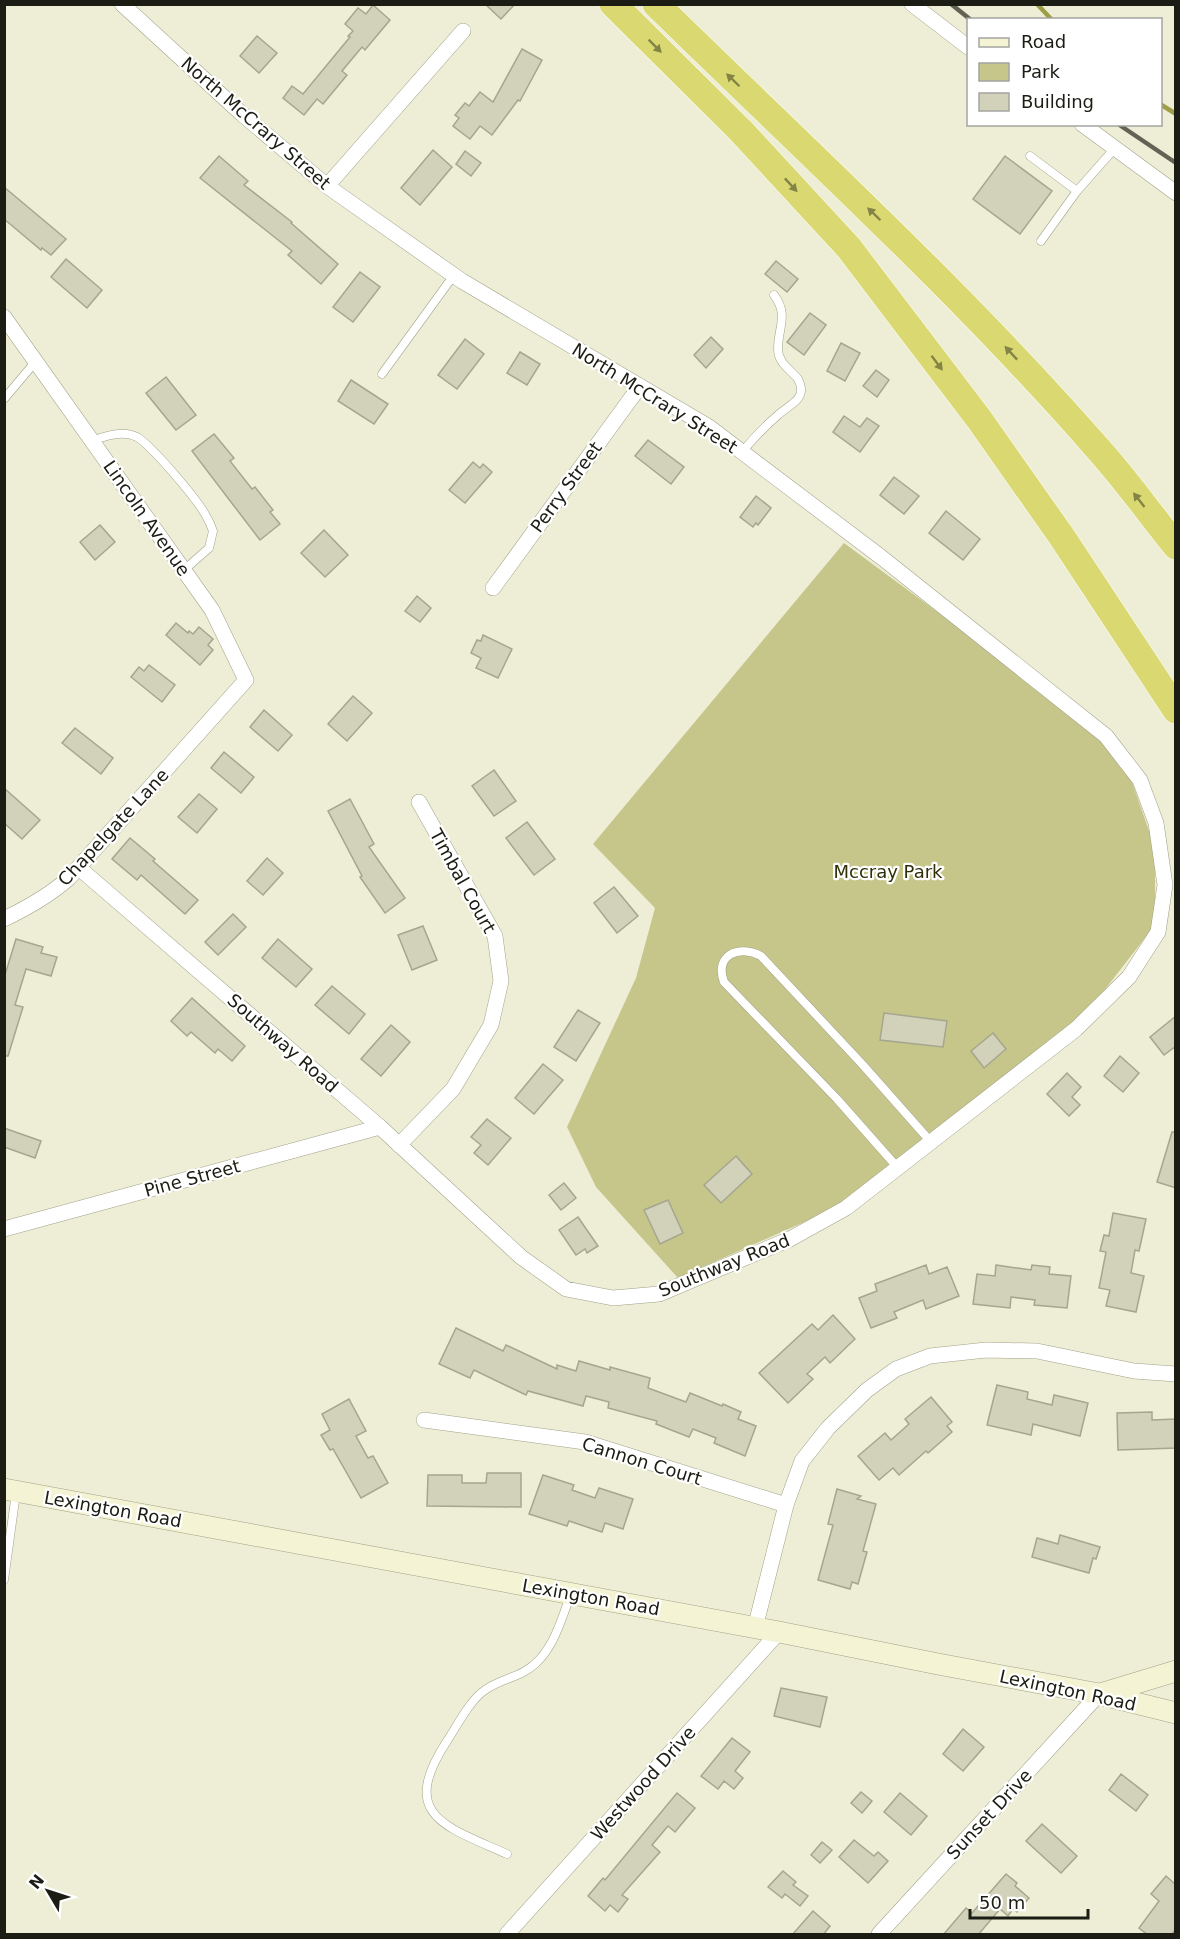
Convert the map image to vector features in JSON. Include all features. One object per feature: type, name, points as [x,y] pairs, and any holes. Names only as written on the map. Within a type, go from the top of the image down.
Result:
[{"type":"highway","points":[[613,4],[741,131],[849,248],[979,419],[1062,537],[1176,711]]},
{"type":"highway","points":[[656,4],[879,218],[1003,345],[1101,451],[1176,546]]},
{"type":"highway","points":[[1062,537],[1176,732]]},
{"type":"main road","name":"Lexington Road","points":[[10,1490],[779,1632],[1099,1694],[1176,1713]]},
{"type":"main road","points":[[1099,1694],[1176,1671]]},
{"type":"street","name":"North McCrary Street","points":[[122,4],[242,114],[327,186],[454,275],[709,427],[881,557],[1106,736],[1140,780],[1156,823]]},
{"type":"street","points":[[912,4],[967,45]]},
{"type":"street","points":[[327,186],[463,31]]},
{"type":"street","points":[[1085,126],[1176,193]]},
{"type":"street","name":"Lincoln Avenue","points":[[4,317],[212,610],[246,680],[210,721]]},
{"type":"street","name":"Perry Street","points":[[493,588],[640,386]]},
{"type":"street","name":"Chapelgate Lane","points":[[4,919],[58,888],[79,868],[210,721]]},
{"type":"street","name":"Timbal Court","points":[[399,1145],[453,1089],[491,1025],[501,981],[495,936],[419,802]]},
{"type":"street","name":"Southway Road","points":[[79,868],[380,1127],[521,1257],[566,1289],[613,1298],[659,1294],[790,1239],[846,1208],[1076,1029],[1129,977],[1158,932],[1165,885],[1156,823]]},
{"type":"street","name":"Pine Street","points":[[4,1229],[380,1127]]},
{"type":"street","points":[[755,1628],[786,1505],[802,1461],[828,1428],[867,1390],[896,1369],[930,1356],[986,1350],[1037,1351],[1134,1371],[1176,1374]]},
{"type":"street","name":"Cannon Court","points":[[424,1420],[585,1442],[786,1505]]},
{"type":"street","name":"Westwood Drive","points":[[507,1935],[779,1632]]},
{"type":"street","name":"Sunset Drive","points":[[879,1935],[1099,1694]]},
{"type":"lane","points":[[1041,241],[1077,191],[1115,148]]},
{"type":"lane","points":[[1030,156],[1077,191]]},
{"type":"lane","points":[[382,374],[454,275]]},
{"type":"lane","points":[[742,452],[776,416],[799,398],[801,393],[802,387],[799,381],[784,364],[778,353],[783,314],[774,295]]},
{"type":"lane","points":[[4,399],[36,361]]},
{"type":"lane","points":[[92,441],[115,435],[130,435],[138,438],[156,454],[204,512],[213,531],[209,548],[184,570]]},
{"type":"lane","points":[[898,1168],[837,1099],[724,982],[721,966],[726,958],[735,952],[743,951],[752,951],[760,956],[862,1064],[931,1142]]},
{"type":"lane","points":[[4,1580],[10,1490]]},
{"type":"lane","points":[[507,1854],[465,1835],[434,1814],[427,1803],[425,1792],[427,1779],[435,1759],[464,1714],[483,1691],[523,1673],[541,1658],[555,1637],[571,1594]]},
{"type":"green space","name":"Mccray Park","points":[[844,543],[1020,673],[1124,759],[1155,848],[1155,925],[1082,1019],[847,1203],[678,1278],[596,1187],[567,1127],[636,978],[655,908],[593,844]]},
{"type":"building","points":[[485,4],[515,4],[501,19]]},
{"type":"building","points":[[373,5],[390,20],[365,50],[362,47],[342,71],[347,75],[323,104],[317,99],[304,115],[283,98],[292,86],[303,94],[350,37],[348,36],[353,31],[345,24],[358,8],[366,14]]},
{"type":"building","points":[[257,36],[277,53],[259,73],[240,56]]},
{"type":"building","points":[[522,49],[542,60],[520,101],[518,100],[492,135],[480,126],[470,139],[453,126],[459,118],[455,115],[465,103],[469,106],[480,92],[493,102]]},
{"type":"building","points":[[433,150],[452,167],[420,205],[401,188]]},
{"type":"building","points":[[465,151],[481,163],[471,176],[456,164]]},
{"type":"building","points":[[219,156],[248,181],[244,185],[292,222],[338,264],[321,284],[288,255],[292,251],[200,178]]},
{"type":"building","points":[[1005,156],[1052,191],[1020,234],[973,199]]},
{"type":"building","points":[[4,187],[66,239],[51,255],[42,248],[41,250],[4,219]]},
{"type":"building","points":[[66,259],[102,290],[87,308],[51,277]]},
{"type":"building","points":[[776,261],[798,279],[787,292],[765,274]]},
{"type":"building","points":[[360,272],[380,287],[353,322],[333,307]]},
{"type":"building","points":[[810,313],[826,325],[804,355],[787,342]]},
{"type":"building","points":[[711,337],[723,349],[706,368],[694,355]]},
{"type":"building","points":[[465,339],[484,354],[457,389],[438,375]]},
{"type":"building","points":[[841,343],[860,353],[845,381],[827,371]]},
{"type":"building","points":[[520,352],[540,364],[527,385],[507,373]]},
{"type":"building","points":[[876,370],[889,380],[877,397],[863,386]]},
{"type":"building","points":[[166,377],[196,415],[176,430],[146,393]]},
{"type":"building","points":[[351,380],[388,404],[374,424],[338,401]]},
{"type":"building","points":[[844,416],[860,427],[867,418],[879,426],[860,452],[833,432]]},
{"type":"building","points":[[214,434],[234,458],[230,461],[252,489],[255,487],[273,510],[270,512],[280,524],[260,540],[192,451]]},
{"type":"building","points":[[648,440],[684,467],[671,484],[635,456]]},
{"type":"building","points":[[473,462],[480,468],[483,464],[492,472],[465,503],[449,490]]},
{"type":"building","points":[[894,477],[919,496],[904,514],[880,495]]},
{"type":"building","points":[[756,496],[771,508],[758,525],[756,523],[753,527],[740,517]]},
{"type":"building","points":[[946,511],[980,539],[963,560],[929,533]]},
{"type":"building","points":[[100,525],[115,542],[95,560],[80,542]]},
{"type":"building","points":[[324,530],[348,555],[325,577],[301,553]]},
{"type":"building","points":[[417,596],[431,608],[420,622],[405,611]]},
{"type":"building","points":[[176,623],[188,633],[189,631],[193,634],[199,627],[213,639],[208,645],[213,650],[200,665],[166,635]]},
{"type":"building","points":[[483,635],[512,649],[498,678],[476,668],[481,658],[471,653],[477,640],[481,641]]},
{"type":"building","points":[[149,665],[175,685],[162,702],[131,677],[139,667],[144,671]]},
{"type":"building","points":[[353,696],[372,713],[347,741],[328,724]]},
{"type":"building","points":[[264,710],[292,735],[278,751],[250,727]]},
{"type":"building","points":[[75,728],[113,758],[101,774],[62,743]]},
{"type":"building","points":[[224,752],[254,777],[241,793],[211,768]]},
{"type":"building","points":[[494,770],[516,801],[494,816],[472,786]]},
{"type":"building","points":[[4,788],[40,820],[22,839],[4,823]]},
{"type":"building","points":[[199,794],[217,809],[197,833],[178,817]]},
{"type":"building","points":[[350,799],[374,844],[369,847],[405,898],[385,913],[360,877],[362,876],[328,811]]},
{"type":"building","points":[[527,822],[555,859],[534,875],[506,838]]},
{"type":"building","points":[[130,838],[198,900],[185,914],[141,875],[137,880],[112,859]]},
{"type":"building","points":[[267,858],[283,873],[263,895],[247,881]]},
{"type":"building","points":[[614,887],[638,916],[617,933],[594,903]]},
{"type":"building","points":[[233,914],[246,927],[218,955],[205,942]]},
{"type":"building","points":[[423,926],[437,960],[412,970],[398,935]]},
{"type":"building","points":[[16,939],[43,947],[41,953],[57,957],[51,976],[26,969],[15,1005],[23,1007],[8,1056],[4,1056],[4,978]]},
{"type":"building","points":[[278,939],[312,969],[296,987],[262,958]]},
{"type":"building","points":[[332,986],[365,1014],[349,1034],[315,1005]]},
{"type":"building","points":[[192,998],[245,1046],[232,1061],[218,1049],[215,1053],[191,1032],[187,1036],[171,1021]]},
{"type":"building","points":[[578,1010],[600,1023],[576,1061],[554,1047]]},
{"type":"building","points":[[884,1013],[947,1021],[943,1047],[880,1040]]},
{"type":"building","points":[[1176,1016],[1176,1046],[1164,1055],[1150,1037]]},
{"type":"building","points":[[391,1025],[410,1042],[381,1076],[361,1059]]},
{"type":"building","points":[[993,1033],[1006,1049],[984,1068],[971,1051]]},
{"type":"building","points":[[1120,1056],[1139,1073],[1123,1092],[1104,1076]]},
{"type":"building","points":[[543,1064],[563,1080],[534,1114],[515,1098]]},
{"type":"building","points":[[1067,1073],[1081,1087],[1072,1097],[1080,1105],[1069,1116],[1047,1094]]},
{"type":"building","points":[[487,1119],[511,1138],[488,1165],[474,1153],[481,1145],[471,1137]]},
{"type":"building","points":[[4,1128],[41,1141],[35,1158],[4,1147]]},
{"type":"building","points":[[1172,1132],[1176,1132],[1176,1188],[1157,1182]]},
{"type":"building","points":[[736,1156],[752,1174],[721,1203],[704,1185]]},
{"type":"building","points":[[564,1183],[576,1198],[561,1210],[549,1195]]},
{"type":"building","points":[[668,1200],[683,1233],[660,1244],[644,1210]]},
{"type":"building","points":[[1113,1213],[1146,1219],[1139,1251],[1135,1250],[1131,1273],[1144,1276],[1136,1312],[1106,1306],[1110,1290],[1099,1288],[1106,1252],[1100,1251],[1104,1235],[1109,1236]]},
{"type":"building","points":[[578,1217],[598,1246],[587,1253],[585,1249],[576,1255],[559,1230]]},
{"type":"building","points":[[926,1265],[929,1274],[947,1267],[959,1296],[926,1309],[923,1300],[894,1312],[897,1318],[871,1328],[859,1298],[877,1291],[875,1284]]},
{"type":"building","points":[[996,1265],[1031,1270],[1032,1265],[1050,1267],[1049,1274],[1071,1276],[1067,1308],[1034,1305],[1035,1300],[1011,1297],[1010,1308],[973,1304],[977,1274],[995,1276]]},
{"type":"building","points":[[833,1315],[855,1339],[830,1363],[825,1357],[807,1374],[813,1379],[788,1403],[759,1373],[812,1324],[818,1330]]},
{"type":"building","points":[[456,1328],[503,1351],[506,1345],[557,1369],[557,1365],[576,1371],[579,1361],[610,1370],[610,1367],[650,1378],[648,1388],[686,1402],[690,1393],[722,1406],[723,1404],[741,1412],[738,1419],[756,1426],[745,1456],[714,1443],[716,1438],[693,1429],[689,1437],[656,1424],[657,1421],[608,1408],[609,1402],[586,1396],[583,1406],[528,1391],[526,1395],[474,1370],[470,1378],[439,1364]]},
{"type":"building","points":[[997,1385],[1028,1392],[1027,1399],[1052,1405],[1054,1395],[1088,1403],[1080,1436],[1033,1424],[1031,1435],[987,1425]]},
{"type":"building","points":[[931,1397],[952,1422],[947,1426],[952,1432],[899,1475],[893,1468],[879,1480],[858,1456],[885,1433],[891,1440],[909,1424],[905,1419]]},
{"type":"building","points":[[349,1399],[366,1431],[356,1436],[368,1458],[373,1456],[388,1483],[361,1498],[333,1449],[330,1450],[321,1435],[330,1430],[322,1414]]},
{"type":"building","points":[[1152,1412],[1152,1420],[1176,1419],[1176,1448],[1118,1450],[1117,1413]]},
{"type":"building","points":[[487,1473],[521,1473],[521,1507],[427,1506],[428,1475],[462,1475],[462,1483],[486,1483]]},
{"type":"building","points":[[543,1475],[574,1485],[572,1490],[595,1498],[599,1488],[633,1499],[623,1529],[605,1523],[602,1532],[569,1521],[567,1526],[529,1514]]},
{"type":"building","points":[[837,1489],[861,1496],[857,1499],[876,1504],[863,1551],[867,1552],[858,1584],[852,1582],[850,1589],[818,1580],[833,1525],[828,1524]]},
{"type":"building","points":[[1060,1535],[1100,1547],[1096,1559],[1093,1558],[1089,1573],[1032,1557],[1037,1538],[1058,1544]]},
{"type":"building","points":[[781,1688],[827,1697],[820,1727],[774,1716]]},
{"type":"building","points":[[963,1729],[984,1747],[963,1771],[943,1754]]},
{"type":"building","points":[[732,1738],[750,1752],[735,1771],[743,1778],[734,1789],[724,1781],[718,1789],[701,1776]]},
{"type":"building","points":[[1121,1774],[1148,1795],[1136,1811],[1109,1790]]},
{"type":"building","points":[[861,1792],[872,1801],[862,1813],[851,1803]]},
{"type":"building","points":[[677,1793],[695,1808],[675,1832],[668,1826],[652,1845],[660,1852],[622,1895],[628,1899],[618,1912],[610,1905],[605,1911],[588,1896],[603,1878],[605,1880]]},
{"type":"building","points":[[900,1793],[927,1816],[911,1835],[884,1812]]},
{"type":"building","points":[[1042,1824],[1077,1856],[1061,1873],[1026,1841]]},
{"type":"building","points":[[854,1840],[874,1856],[878,1852],[888,1861],[868,1883],[839,1857]]},
{"type":"building","points":[[822,1842],[832,1850],[820,1863],[811,1855]]},
{"type":"building","points":[[783,1871],[796,1882],[793,1885],[808,1896],[800,1906],[785,1894],[782,1898],[768,1887]]},
{"type":"building","points":[[1006,1874],[1017,1883],[1015,1886],[1029,1898],[1017,1912],[1013,1909],[1008,1916],[1000,1909],[978,1935],[943,1935],[966,1908],[972,1913]]},
{"type":"building","points":[[1166,1876],[1176,1885],[1176,1929],[1171,1935],[1148,1935],[1139,1928],[1159,1901],[1151,1894]]},
{"type":"building","points":[[813,1911],[830,1926],[823,1935],[792,1935]]},
{"type":"waterway","points":[[1037,4],[1050,18]]},
{"type":"waterway","points":[[1162,105],[1176,114]]},
{"type":"railway","points":[[951,4],[968,18]]},
{"type":"railway","points":[[1121,126],[1176,163]]}]
